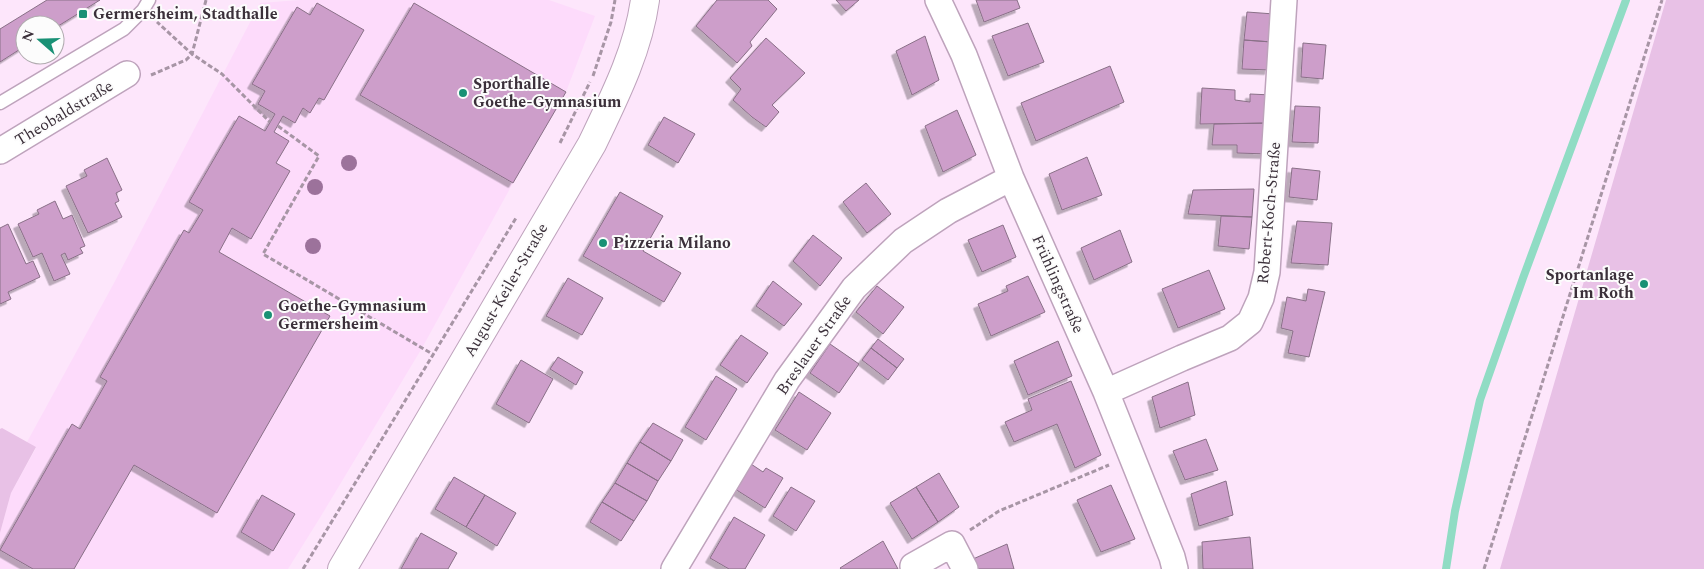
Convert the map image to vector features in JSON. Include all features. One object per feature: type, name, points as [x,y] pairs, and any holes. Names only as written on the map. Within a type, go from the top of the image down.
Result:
[{"type":"street","name":"August-Keiler-Straße","points":[[342,569],[592,144],[618,88],[634,46],[645,0]]},
{"type":"street","name":"Frühlingstraße","points":[[938,0],[964,55],[1012,178],[1106,392],[1176,569]]},
{"type":"street","name":"Robert-Koch-Straße","points":[[1106,392],[1230,338],[1250,322],[1261,298],[1267,272],[1284,0]]},
{"type":"street","name":"Theobaldstraße","points":[[0,151],[127,74]]},
{"type":"street","name":"Breslauer Straße","points":[[674,569],[787,380],[854,288],[903,241],[948,211],[1012,178]]},
{"type":"street","points":[[915,569],[913,566],[952,544],[965,569]]},
{"type":"lane","points":[[0,102],[124,29],[146,5]]},
{"type":"path","points":[[127,74],[144,79],[186,60],[192,54],[206,0]]},
{"type":"path","points":[[557,149],[592,78],[611,22],[615,0]]},
{"type":"path","points":[[1484,569],[1662,0]]},
{"type":"path","points":[[146,5],[192,54],[222,74],[270,122]]},
{"type":"path","points":[[278,126],[319,156],[263,254],[434,355]]},
{"type":"path","points":[[303,569],[516,218]]},
{"type":"path","points":[[952,544],[999,511],[1087,475],[1131,454]]},
{"type":"shaded area","name":"Goethe-Gymnasium Germersheim","points":[[300,0],[549,0],[595,16],[566,92],[513,183],[422,348],[288,569],[0,569],[0,533],[11,493],[36,448],[27,442],[114,283],[260,3]]},
{"type":"shaded area","name":"Sportanlage Im Roth","points":[[1666,0],[1704,0],[1704,569],[1500,569]]},
{"type":"shaded area","points":[[2,428],[36,447],[11,493],[0,533],[0,429]]},
{"type":"building","points":[[47,0],[100,0],[65,22],[65,15],[23,15]]},
{"type":"building","points":[[717,0],[768,0],[777,9],[750,42],[752,46],[737,63],[696,26]]},
{"type":"building","points":[[836,0],[859,0],[846,11]]},
{"type":"building","points":[[976,0],[1017,0],[1020,8],[984,22]]},
{"type":"building","points":[[317,3],[364,30],[324,100],[319,98],[310,113],[303,108],[295,123],[283,116],[274,132],[289,141],[276,163],[290,171],[251,239],[232,228],[219,252],[330,316],[217,513],[134,465],[74,569],[33,569],[0,550],[72,424],[80,429],[107,381],[100,377],[184,230],[189,233],[203,210],[189,202],[239,116],[265,131],[275,114],[258,104],[265,91],[252,84],[297,7],[310,15]]},
{"type":"building","name":"Sporthalle Goethe-Gymnasium","points":[[414,3],[566,92],[513,183],[360,95]]},
{"type":"building","points":[[1247,12],[1274,14],[1272,42],[1244,40]]},
{"type":"building","points":[[15,20],[15,52],[0,62],[0,29]]},
{"type":"building","points":[[1028,23],[1044,62],[1008,76],[992,36]]},
{"type":"building","points":[[925,36],[939,80],[912,95],[896,51]]},
{"type":"building","points":[[766,38],[805,73],[772,105],[779,112],[766,127],[733,100],[741,89],[730,78]]},
{"type":"building","points":[[1244,40],[1272,42],[1269,70],[1242,69]]},
{"type":"building","points":[[1303,43],[1326,45],[1323,79],[1301,77]]},
{"type":"building","points":[[1110,66],[1124,102],[1036,141],[1021,103]]},
{"type":"building","points":[[1202,88],[1235,90],[1235,100],[1250,102],[1250,94],[1272,95],[1270,123],[1200,124]]},
{"type":"building","points":[[1295,106],[1320,107],[1318,143],[1292,142]]},
{"type":"building","points":[[957,110],[976,155],[943,172],[925,126]]},
{"type":"building","points":[[664,117],[695,134],[678,163],[648,145]]},
{"type":"building","points":[[1270,123],[1268,154],[1237,153],[1237,145],[1212,145],[1214,124]]},
{"type":"building","points":[[1087,157],[1102,195],[1062,210],[1049,174]]},
{"type":"building","points":[[107,158],[122,190],[116,193],[119,201],[115,203],[122,217],[88,233],[66,186],[87,176],[84,170]]},
{"type":"building","points":[[1292,168],[1320,171],[1317,200],[1289,197]]},
{"type":"building","points":[[866,183],[891,214],[867,233],[843,202]]},
{"type":"building","points":[[1254,189],[1252,217],[1188,214],[1193,190]]},
{"type":"building","points":[[620,192],[663,216],[643,251],[681,273],[664,302],[583,256]]},
{"type":"building","points":[[55,201],[63,219],[72,215],[85,246],[80,248],[83,253],[68,260],[65,253],[61,255],[70,274],[54,281],[42,253],[33,257],[18,224],[39,214],[37,210]]},
{"type":"building","points":[[1221,216],[1252,217],[1249,249],[1218,246]]},
{"type":"building","points":[[1297,221],[1332,223],[1328,265],[1291,263]]},
{"type":"building","points":[[8,224],[26,264],[33,261],[40,277],[8,292],[11,299],[0,304],[0,228]]},
{"type":"building","points":[[1003,225],[1016,257],[982,272],[968,240]]},
{"type":"building","points":[[1120,230],[1132,262],[1094,280],[1081,248]]},
{"type":"building","points":[[813,235],[842,258],[820,286],[793,261]]},
{"type":"building","points":[[1209,270],[1225,309],[1178,328],[1162,289]]},
{"type":"building","points":[[1028,276],[1045,312],[991,336],[978,304],[1008,291],[1006,286]]},
{"type":"building","points":[[568,278],[603,298],[582,335],[546,316]]},
{"type":"building","points":[[773,281],[802,304],[784,326],[756,306]]},
{"type":"building","points":[[877,286],[904,307],[883,334],[856,312]]},
{"type":"building","points":[[1308,289],[1325,292],[1309,357],[1288,353],[1293,331],[1281,328],[1287,297],[1306,301]]},
{"type":"building","points":[[741,335],[768,353],[747,383],[720,365]]},
{"type":"building","points":[[878,339],[904,359],[897,368],[871,348]]},
{"type":"building","points":[[1058,341],[1072,376],[1028,395],[1014,361]]},
{"type":"building","points":[[830,344],[859,364],[839,393],[810,373]]},
{"type":"building","points":[[871,348],[897,368],[888,380],[862,360]]},
{"type":"building","points":[[558,357],[583,372],[576,385],[550,369]]},
{"type":"building","points":[[521,360],[553,379],[529,423],[496,404]]},
{"type":"building","points":[[716,376],[737,389],[706,440],[685,427]]},
{"type":"building","points":[[1071,381],[1101,455],[1075,468],[1057,424],[1014,442],[1005,422],[1032,410],[1028,399]]},
{"type":"building","points":[[1188,382],[1195,415],[1160,428],[1152,397]]},
{"type":"building","points":[[799,392],[831,413],[807,450],[775,430]]},
{"type":"building","points":[[653,423],[683,440],[671,461],[640,442]]},
{"type":"building","points":[[1206,439],[1218,470],[1185,480],[1173,451]]},
{"type":"building","points":[[640,442],[671,461],[658,481],[627,463]]},
{"type":"building","points":[[627,463],[658,481],[647,501],[615,483]]},
{"type":"building","points":[[751,464],[763,472],[766,468],[783,478],[765,508],[735,489]]},
{"type":"building","points":[[939,473],[959,507],[938,522],[916,487]]},
{"type":"building","points":[[454,477],[485,495],[466,527],[435,509]]},
{"type":"building","points":[[1226,481],[1233,515],[1199,526],[1191,494]]},
{"type":"building","points":[[615,483],[647,501],[634,521],[602,502]]},
{"type":"building","points":[[1111,485],[1135,539],[1101,552],[1077,500]]},
{"type":"building","points":[[791,487],[815,501],[796,531],[773,516]]},
{"type":"building","points":[[916,487],[938,522],[912,539],[890,503]]},
{"type":"building","points":[[262,495],[295,514],[273,551],[241,532]]},
{"type":"building","points":[[485,495],[516,513],[497,546],[466,527]]},
{"type":"building","points":[[602,502],[634,521],[621,541],[590,522]]},
{"type":"building","points":[[734,517],[765,535],[745,569],[729,569],[710,558]]},
{"type":"building","points":[[421,533],[457,553],[448,569],[401,569]]},
{"type":"building","points":[[1250,537],[1253,569],[1203,569],[1202,542]]},
{"type":"building","points":[[883,541],[898,569],[840,568]]},
{"type":"building","points":[[1007,544],[1014,569],[977,569],[973,559]]},
{"type":"waterway","points":[[1446,569],[1455,511],[1480,400],[1626,0]]},
{"type":"place","name":"Germersheim, Stadthalle","points":[[83,14]]},
{"type":"place","name":"Sporthalle Goethe-Gymnasium","points":[[463,93]]},
{"type":"place","name":"Pizzeria Milano","points":[[603,243]]},
{"type":"place","name":"Sportanlage Im Roth","points":[[1644,284]]},
{"type":"place","name":"Goethe-Gymnasium Germersheim","points":[[268,315]]}]
